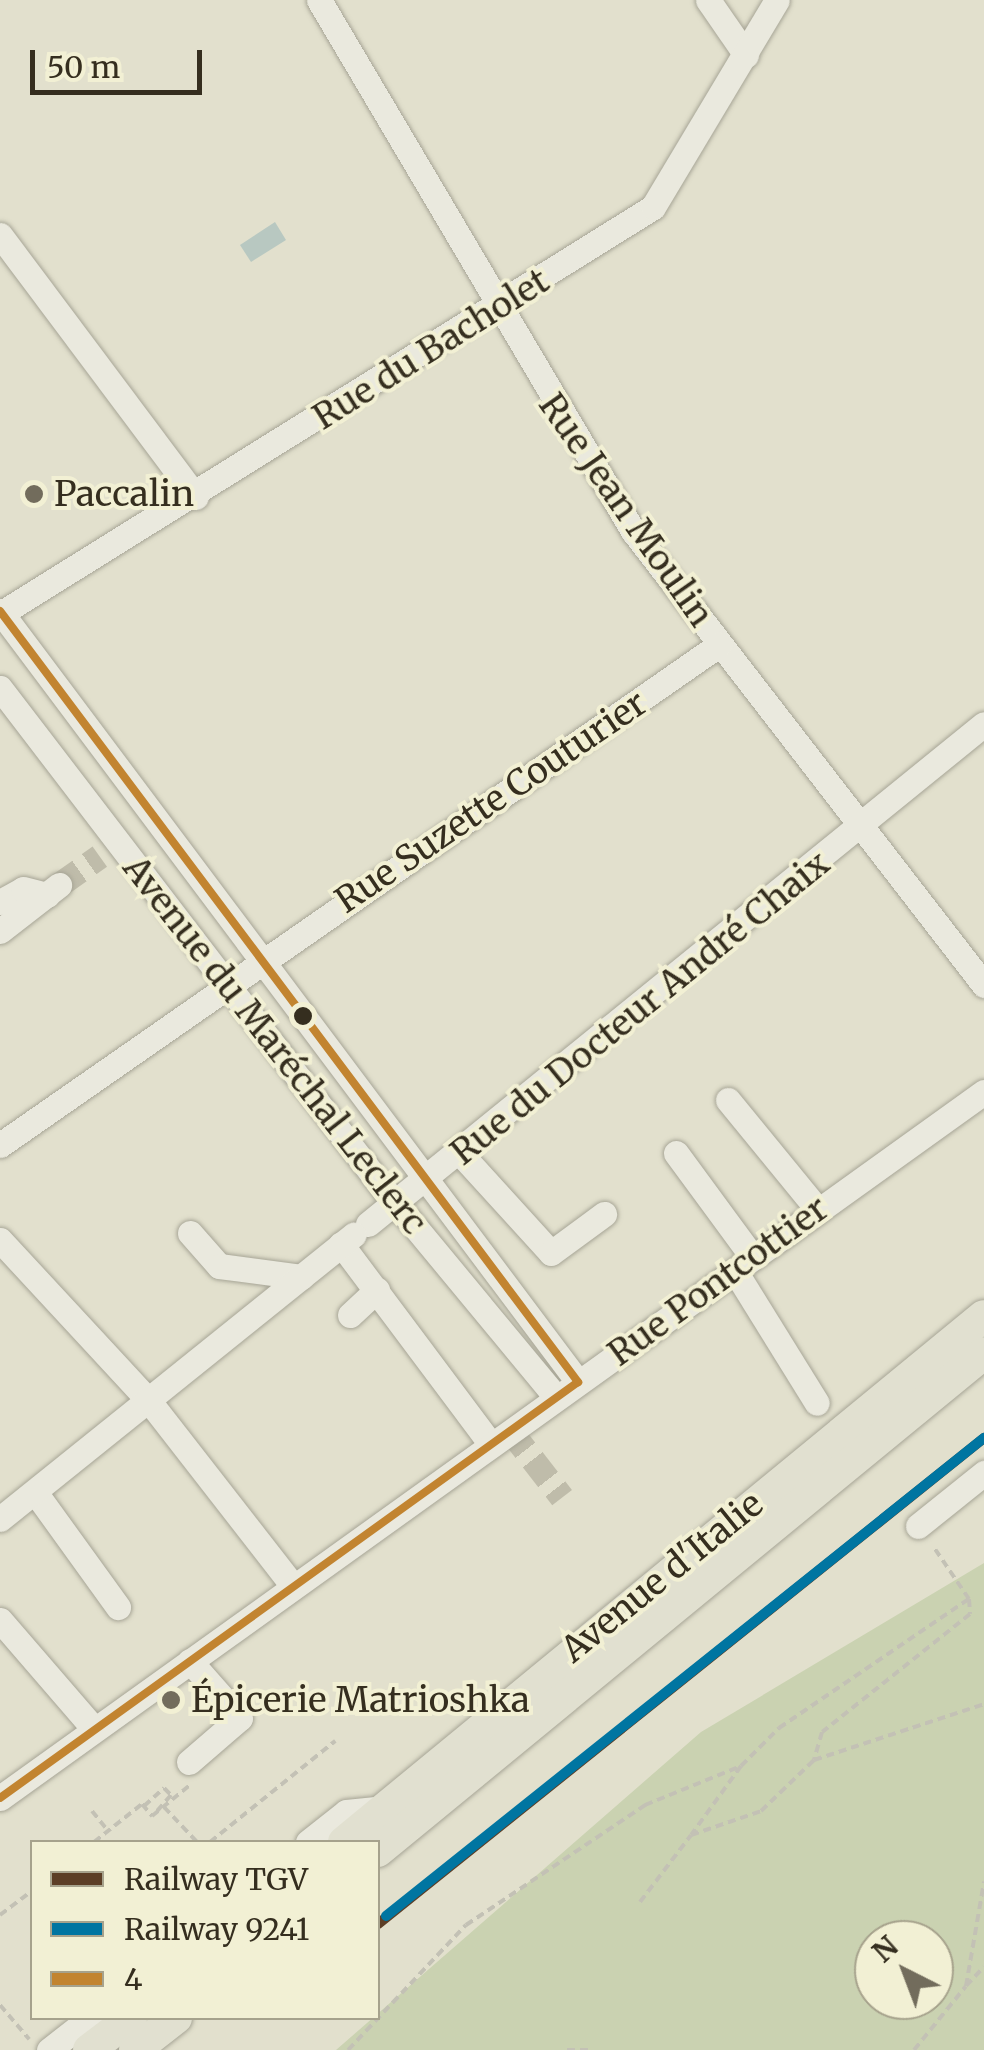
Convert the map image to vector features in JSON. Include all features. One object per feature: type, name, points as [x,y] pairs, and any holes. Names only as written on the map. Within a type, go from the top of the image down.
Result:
[{"type":"main road","name":"Avenue d'Italie","points":[[346,1840],[984,1316]]},
{"type":"main road","name":"Avenue d'Italie","points":[[380,1849],[984,1353]]},
{"type":"main road","points":[[89,2050],[142,2029]]},
{"type":"street","name":"Rue Jean Moulin","points":[[319,0],[494,309],[633,532],[984,986]]},
{"type":"street","points":[[708,0],[746,54]]},
{"type":"street","name":"Rue du Bacholet","points":[[0,613],[196,497],[653,207],[776,0]]},
{"type":"street","points":[[0,235],[196,497]]},
{"type":"street","name":"Avenue du Maréchal Leclerc","points":[[0,613],[426,1182],[567,1390]]},
{"type":"street","name":"Rue Suzette Couturier","points":[[0,1145],[225,982],[720,644]]},
{"type":"street","name":"Avenue du Maréchal Leclerc","points":[[0,688],[108,849],[244,1004],[390,1196],[567,1390]]},
{"type":"street","name":"Rue du Docteur André Chaix","points":[[0,1519],[354,1234],[390,1196],[426,1182],[984,724]]},
{"type":"street","points":[[0,902],[23,889],[53,890],[0,931]]},
{"type":"street","name":"Rue Pontcottier","points":[[0,1798],[984,1092]]},
{"type":"street","points":[[728,1100],[818,1210]]},
{"type":"street","points":[[460,1153],[551,1253],[604,1214]]},
{"type":"street","points":[[676,1153],[744,1265],[817,1404]]},
{"type":"street","points":[[190,1233],[218,1266],[300,1278]]},
{"type":"street","points":[[354,1234],[377,1290],[490,1443]]},
{"type":"street","points":[[0,1240],[149,1402],[293,1586]]},
{"type":"street","points":[[350,1316],[377,1290]]},
{"type":"street","points":[[918,1526],[984,1474]]},
{"type":"street","points":[[34,1492],[118,1607]]},
{"type":"street","points":[[0,1620],[94,1730]]},
{"type":"street","points":[[189,1762],[248,1726],[200,1654]]},
{"type":"street","points":[[311,1840],[346,1812],[386,1808]]},
{"type":"street","points":[[49,2050],[87,2020]]},
{"type":"path","points":[[814,1760],[822,1732],[970,1614],[969,1599],[918,1526]]},
{"type":"path","points":[[640,1902],[741,1766],[779,1728],[969,1599]]},
{"type":"path","points":[[691,1835],[761,1811],[814,1760],[984,1704]]},
{"type":"path","points":[[212,1840],[335,1741]]},
{"type":"path","points":[[144,1806],[152,1816],[192,1784],[189,1762]]},
{"type":"path","points":[[380,2016],[466,1925],[645,1805],[741,1766]]},
{"type":"path","points":[[97,1840],[164,1788],[170,1795],[155,1809],[166,1806],[194,1840]]},
{"type":"path","points":[[92,1810],[108,1832]]},
{"type":"path","points":[[966,1986],[984,1882]]},
{"type":"path","points":[[0,1915],[30,1892]]},
{"type":"path","points":[[914,2050],[984,1967]]},
{"type":"path","points":[[0,2005],[38,2050]]},
{"type":"path","points":[[348,2050],[376,2020]]},
{"type":"path","points":[[566,2050],[588,2050]]},
{"type":"green space","points":[[984,1563],[984,2050],[336,2050],[370,2020],[380,2020],[380,2012],[701,1732]]},
{"type":"shaded area","points":[[275,222],[286,240],[251,262],[240,245]]},
{"type":"tunnel","points":[[59,885],[100,856]]},
{"type":"tunnel","points":[[510,1430],[562,1497]]},
{"type":"rail line","name":"TGV","points":[[380,1922],[984,1438]]},
{"type":"rail line","name":"9241","points":[[386,1916],[984,1438]]},
{"type":"transit line","name":"4","points":[[0,611],[578,1382],[0,1798]]},
{"type":"place","name":"Paccalin","points":[[34,494]]},
{"type":"place","name":"Épicerie Matrioshka","points":[[171,1700]]}]
